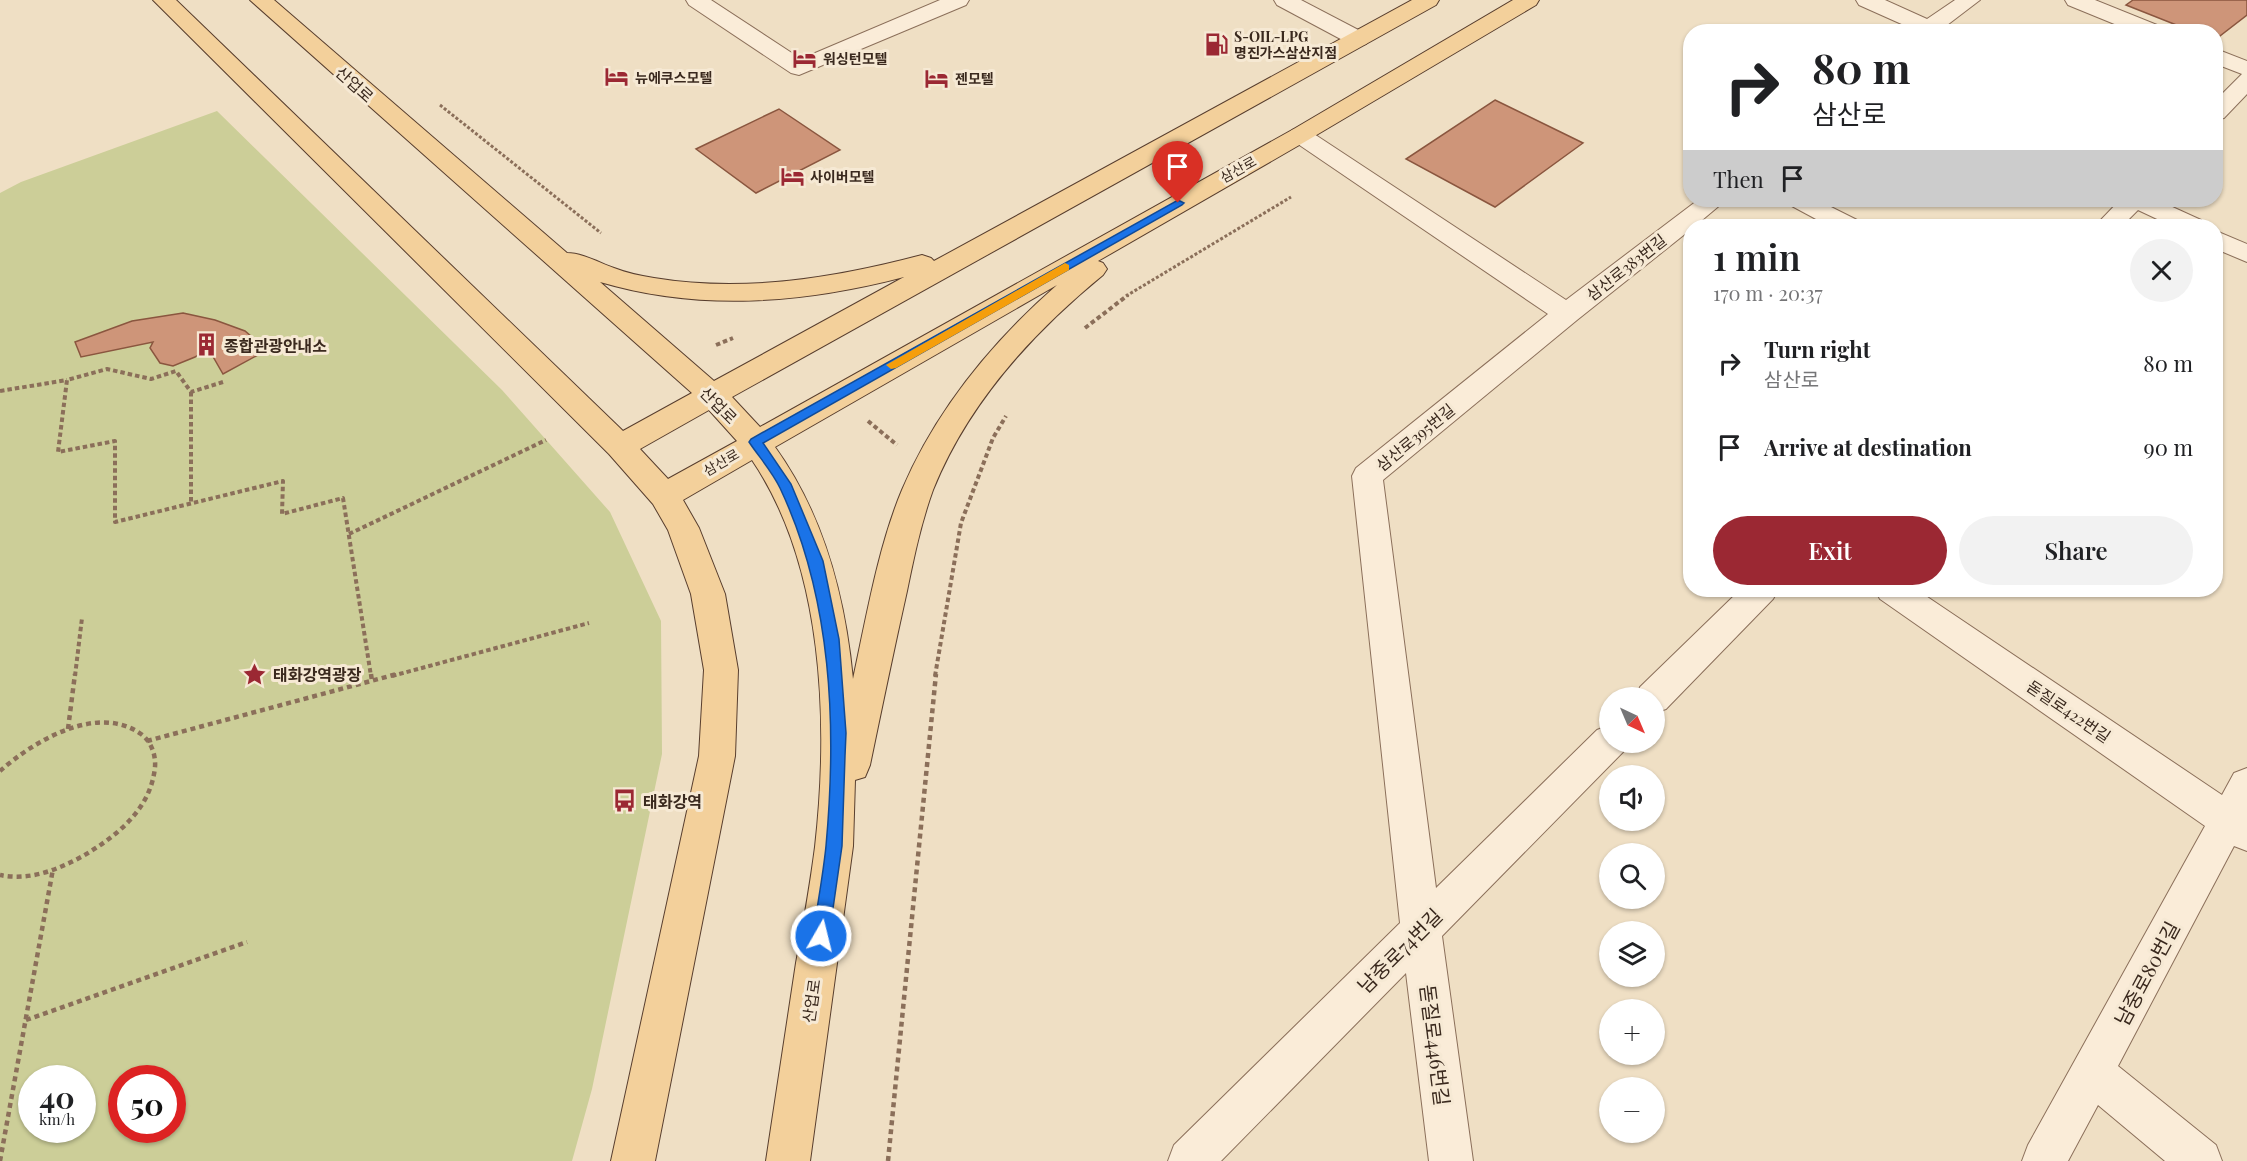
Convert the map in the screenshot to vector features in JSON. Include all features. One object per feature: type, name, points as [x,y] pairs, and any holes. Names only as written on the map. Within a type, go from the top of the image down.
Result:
[{"type":"main road","points":[[164,0],[620,446],[664,496],[683,528],[708,594],[721,670],[717,756],[633,1161]]},
{"type":"main road","name":"산업로","points":[[261,0],[712,395],[756,442],[785,484],[816,561],[832,639],[838,733],[834,846],[788,1161]]},
{"type":"main road","points":[[620,446],[1428,0]]},
{"type":"main road","name":"삼산로","points":[[664,496],[1300,135],[1528,0]]},
{"type":"main road","points":[[834,846],[902,541],[922,480],[948,428],[986,373],[1044,311],[1070,287],[1199,191]]},
{"type":"main road","points":[[546,251],[584,268],[627,281],[673,290],[727,292],[824,286],[878,277],[923,264],[1002,235]]},
{"type":"street","points":[[697,0],[799,68],[958,0]]},
{"type":"street","points":[[1285,0],[1358,39]]},
{"type":"street","points":[[1867,0],[1915,24]]},
{"type":"street","points":[[1935,24],[1969,0]]},
{"type":"street","points":[[2076,0],[2134,24]]},
{"type":"street","points":[[2223,59],[2247,69]]},
{"type":"street","points":[[2223,106],[2247,80]]},
{"type":"street","points":[[1300,135],[1567,313]]},
{"type":"street","name":"삼산로383번길","points":[[1688,219],[1704,207]]},
{"type":"street","points":[[1812,207],[1835,219]]},
{"type":"street","points":[[2116,219],[2128,207]]},
{"type":"street","points":[[2151,207],[2177,219]]},
{"type":"street","name":"삼산로383번길","points":[[1567,313],[1683,223]]},
{"type":"street","points":[[2223,242],[2247,254]]},
{"type":"street","name":"삼산로395번길","points":[[1421,928],[1367,476],[1567,313]]},
{"type":"street","points":[[1664,687],[1754,597]]},
{"type":"street","name":"돋질로422번길","points":[[1902,597],[2238,826]]},
{"type":"street","name":"남중로74번길","points":[[1190,1161],[1599,752]]},
{"type":"street","name":"남중로80번길","points":[[2044,1161],[2092,1072],[2238,826],[2247,785]]},
{"type":"street","name":"돋질로446번길","points":[[1421,928],[1451,1161]]},
{"type":"street","points":[[2092,1072],[2200,1161]]},
{"type":"path","points":[[431,99],[604,236]]},
{"type":"path","points":[[1076,335],[1129,294],[1291,196]]},
{"type":"path","points":[[0,391],[67,380],[107,369],[151,379],[176,371],[191,392],[191,503]]},
{"type":"path","points":[[67,380],[58,452],[115,441],[115,522],[283,482],[282,514],[343,498],[372,681]]},
{"type":"path","points":[[191,392],[223,382]]},
{"type":"path","points":[[888,1161],[937,660],[962,523],[993,438],[1011,408]]},
{"type":"path","points":[[862,416],[902,450]]},
{"type":"path","points":[[349,534],[546,440]]},
{"type":"path","points":[[68,729],[82,618]]},
{"type":"path","points":[[147,741],[589,623]]},
{"type":"path","points":[[0,771],[10,760],[39,742],[68,729],[97,724],[122,725],[142,735],[154,750],[155,773],[147,798],[127,824],[100,847],[67,865],[34,875],[0,875]]},
{"type":"path","points":[[0,1161],[53,869]]},
{"type":"path","points":[[26,1020],[247,942]]},
{"type":"green space","points":[[217,111],[502,390],[610,512],[661,621],[662,754],[592,1089],[572,1161],[0,1161],[0,193],[21,182]]},
{"type":"building","points":[[2133,0],[2247,0],[2247,15],[2223,34],[2223,24],[2174,24],[2126,5]]},
{"type":"building","points":[[1495,100],[1583,143],[1495,207],[1406,159]]},
{"type":"building","points":[[779,109],[840,150],[756,193],[696,149]]},
{"type":"building","name":"종합관광안내소","points":[[183,313],[215,320],[245,331],[267,350],[223,374],[208,348],[195,357],[173,366],[160,363],[150,348],[153,342],[81,357],[75,342],[132,321]]},
{"type":"slow traffic","points":[[891,365],[1065,267]]},
{"type":"place","name":"S-OIL-LPG 명진가스삼산지점","points":[[1216,44]]},
{"type":"place","name":"워싱턴모텔","points":[[805,58]]},
{"type":"place","name":"뉴에쿠스모텔","points":[[617,77]]},
{"type":"place","name":"젠모텔","points":[[937,78]]},
{"type":"place","name":"사이버모텔","points":[[792,176]]},
{"type":"place","name":"종합관광안내소","points":[[206,345]]},
{"type":"place","name":"태화강역광장","points":[[255,674]]},
{"type":"place","name":"태화강역","points":[[625,801]]},
{"type":"route","points":[[821,936],[834,846],[838,756],[832,639],[816,561],[785,484],[756,442],[1178,203]]}]
